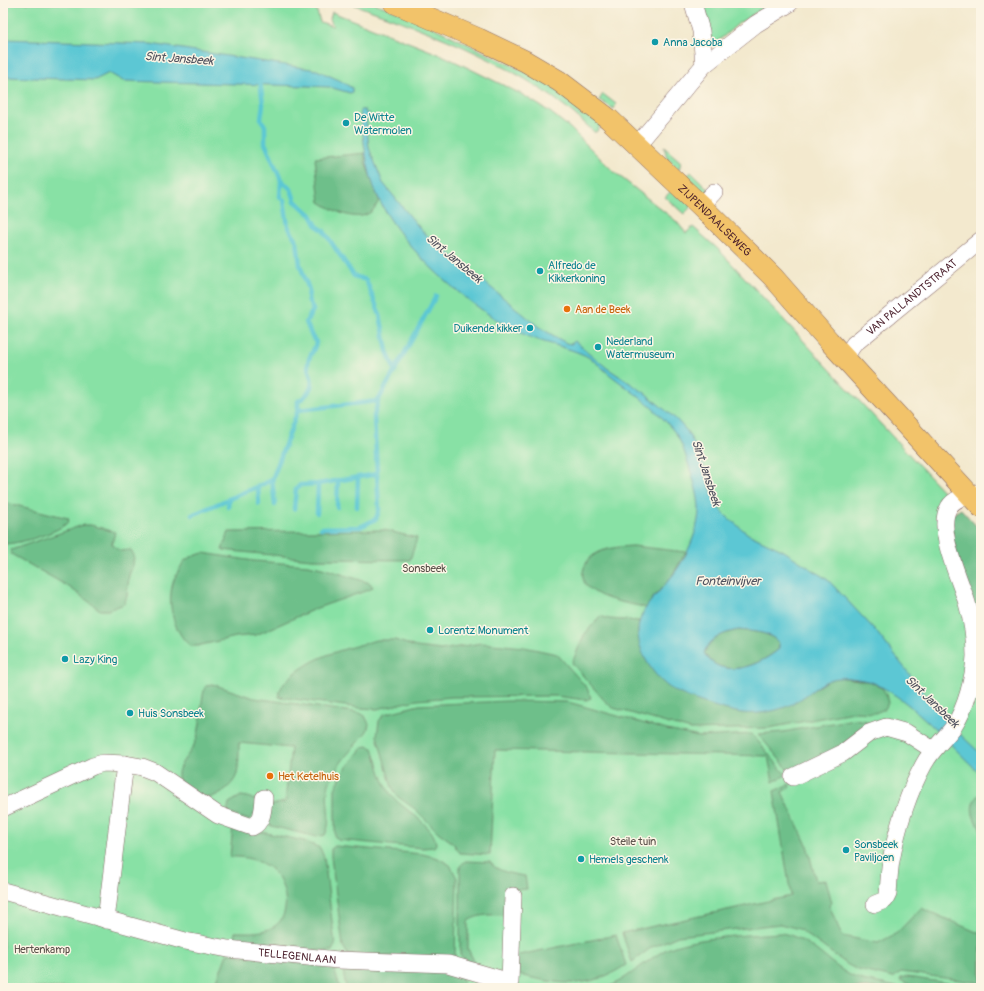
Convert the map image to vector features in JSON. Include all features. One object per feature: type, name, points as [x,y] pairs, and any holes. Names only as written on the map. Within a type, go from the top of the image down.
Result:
[{"type":"main road","name":"ZIJPENDAALSEWEG","points":[[394,3],[479,38],[559,81],[590,104],[637,144],[707,199],[773,277],[845,358],[977,498]]},
{"type":"street","points":[[694,3],[701,31],[704,65]]},
{"type":"street","points":[[637,144],[704,65],[751,28],[790,3]]},
{"type":"street","name":"VAN PALLANDTSTRAAT","points":[[845,358],[854,344],[981,240]]},
{"type":"street","points":[[875,904],[885,900],[888,894],[891,862],[901,822],[918,777],[943,738],[961,714],[970,685],[975,657],[971,621],[949,548],[944,517],[949,506],[955,500],[977,498]]},
{"type":"street","points":[[793,776],[843,753],[869,733],[886,727],[907,733],[943,738]]},
{"type":"street","points":[[3,808],[93,766],[103,764],[125,764],[142,767],[155,772],[218,815],[252,827],[259,821],[263,813],[264,798]]},
{"type":"street","points":[[106,920],[125,764]]},
{"type":"street","name":"TELLEGENLAAN","points":[[3,891],[185,941],[228,949],[338,960],[448,964],[510,982],[513,896]]},
{"type":"green space","name":"Sonsbeek","points":[[3,3],[296,3],[316,8],[320,22],[333,26],[330,19],[332,12],[446,57],[523,95],[550,112],[570,128],[613,171],[676,221],[686,233],[693,227],[718,249],[944,492],[941,503],[981,544],[981,988],[3,988]]},
{"type":"green space","points":[[349,3],[374,3],[410,16],[550,84],[602,124],[596,132],[594,132],[569,109],[541,89],[479,54],[414,26]]},
{"type":"green space","points":[[704,3],[771,3],[739,23],[715,44],[712,43]]},
{"type":"green space","points":[[603,94],[616,104],[614,109],[599,100]]},
{"type":"green space","points":[[664,147],[681,162],[679,170],[667,158]]},
{"type":"green space","points":[[365,153],[365,161],[379,200],[374,209],[368,214],[352,216],[343,214],[320,202],[315,158]]},
{"type":"green space","points":[[691,172],[709,190],[702,197],[686,177]]},
{"type":"green space","points":[[671,191],[692,206],[684,214],[665,197]]},
{"type":"green space","points":[[3,502],[68,518],[69,521],[57,530],[48,534],[10,544],[3,544]]},
{"type":"green space","points":[[961,509],[981,531],[981,616],[974,611],[953,540],[951,515]]},
{"type":"green space","points":[[83,525],[91,525],[115,532],[112,544],[120,551],[131,550],[134,556],[133,565],[129,575],[127,596],[124,604],[108,610],[100,610],[69,587],[11,554],[11,550]]},
{"type":"green space","points":[[384,530],[417,538],[410,560],[312,559],[222,550],[229,532]]},
{"type":"green space","points":[[633,546],[686,552],[669,581],[655,595],[647,608],[601,596],[587,587],[583,578],[583,572],[586,564],[590,558],[596,554],[618,547]]},
{"type":"green space","points":[[203,553],[254,561],[308,565],[370,583],[373,587],[317,608],[256,635],[236,637],[197,646],[190,646],[178,630],[174,620],[171,610],[172,589],[174,579],[184,562]]},
{"type":"green space","points":[[600,616],[609,619],[639,621],[638,636],[673,690],[715,705],[743,713],[811,691],[830,679],[839,677],[872,682],[882,688],[886,694],[888,703],[885,709],[875,713],[854,712],[769,728],[691,730],[613,708],[603,699],[572,663],[584,635]]},
{"type":"green space","points":[[739,630],[771,636],[779,643],[779,649],[761,661],[740,668],[730,669],[720,667],[711,662],[704,653],[710,643],[723,634]]},
{"type":"green space","points":[[376,640],[395,640],[416,647],[441,650],[481,643],[524,647],[557,654],[587,688],[591,698],[586,700],[555,696],[452,697],[417,700],[377,709],[279,697],[279,692],[287,680],[308,664],[333,653]]},
{"type":"green space","points":[[212,684],[254,698],[360,713],[365,716],[369,724],[367,731],[344,758],[330,781],[327,794],[329,818],[325,835],[317,837],[271,826],[266,819],[268,809],[272,805],[285,802],[291,748],[239,743],[238,767],[235,779],[223,791],[208,798],[203,799],[179,780],[178,775],[180,766],[192,749],[199,731],[205,687]]},
{"type":"green space","points":[[508,701],[568,702],[667,730],[699,737],[752,734],[786,775],[773,782],[768,756],[495,750],[490,855],[460,853],[453,843],[438,832],[415,809],[398,797],[392,787],[377,736],[379,721],[384,714],[419,705]]},
{"type":"green space","points":[[854,719],[867,721],[869,729],[791,773],[758,734],[783,732]]},
{"type":"green space","points":[[367,746],[373,748],[381,775],[387,788],[400,804],[431,831],[436,844],[434,847],[423,848],[338,840],[335,837],[335,789],[343,772],[362,748]]},
{"type":"green space","points":[[789,784],[790,787],[782,792],[807,845],[816,881],[826,880],[832,903],[829,905],[842,936],[878,943],[897,933],[921,908],[981,934],[981,983],[901,972],[893,978],[858,970],[848,965],[799,929],[780,924],[678,936],[652,947],[632,962],[622,933],[791,896],[774,791]]},
{"type":"green space","points":[[979,794],[981,794],[981,830],[975,821],[972,812],[973,803]]},
{"type":"green space","points":[[241,796],[248,797],[258,802],[259,809],[249,820],[227,813],[229,803]]},
{"type":"green space","points":[[233,826],[304,841],[320,848],[324,857],[335,945],[332,951],[234,945],[235,932],[261,931],[269,929],[277,924],[282,918],[285,910],[285,901],[281,883],[277,875],[271,869],[252,859],[230,857]]},
{"type":"green space","points":[[335,846],[422,854],[438,858],[450,865],[457,878],[455,956],[452,958],[348,955],[343,946],[331,857],[331,849]]},
{"type":"green space","points":[[465,861],[490,862],[496,868],[511,874],[525,876],[527,889],[509,890],[509,915],[483,916],[473,918],[468,921],[468,949],[475,963],[464,959],[460,954],[460,866]]},
{"type":"green space","points":[[780,933],[800,939],[854,977],[865,981],[899,988],[606,988],[622,980],[658,954],[676,946],[721,937]]},
{"type":"green space","points":[[616,935],[626,965],[598,979],[572,983],[545,980],[515,974],[514,956]]},
{"type":"green space","points":[[227,954],[331,966],[335,972],[340,988],[214,988]]},
{"type":"green space","points":[[346,968],[450,970],[463,979],[464,988],[346,988],[343,970]]},
{"type":"green space","points":[[907,977],[981,988],[917,988],[900,980],[901,978]]},
{"type":"water","name":"Sint Jansbeek","points":[[3,39],[151,44],[317,70],[341,81],[352,88],[352,92],[350,93],[329,87],[123,81],[109,73],[95,80],[3,77]]},
{"type":"water","name":"Fonteinvijver","points":[[360,110],[365,110],[366,114],[369,113],[369,117],[366,118],[369,148],[383,183],[423,232],[539,327],[566,343],[571,344],[575,341],[607,368],[645,393],[677,420],[687,431],[701,457],[716,505],[725,515],[748,534],[784,551],[828,580],[875,630],[947,722],[981,754],[981,774],[917,712],[904,701],[874,683],[857,679],[836,678],[822,684],[801,699],[781,709],[768,712],[742,713],[726,710],[687,697],[673,690],[658,678],[646,661],[642,651],[638,632],[639,623],[647,606],[674,574],[685,557],[696,529],[699,510],[694,482],[678,438],[673,430],[651,407],[593,360],[575,351],[530,337],[504,324],[461,294],[420,257],[388,216],[378,197],[370,175]],"holes":[[[739,630],[771,636],[779,643],[779,649],[761,661],[740,668],[730,669],[720,667],[711,662],[704,653],[710,643],[724,634]]]},
{"type":"waterway","points":[[260,81],[263,104],[261,119],[265,126],[265,143],[281,180],[291,189],[295,201],[311,215],[317,226],[323,230],[354,276],[366,280],[380,315],[387,351],[395,371]]},
{"type":"waterway","points":[[281,180],[280,197],[284,201],[288,226],[297,242],[300,265],[309,290],[308,299],[313,310],[306,322],[312,337],[316,342],[308,363],[308,369],[312,382],[306,395],[298,401],[298,410]]},
{"type":"waterway","points":[[321,528],[360,527],[376,519],[379,510],[374,416],[378,401],[436,296]]},
{"type":"waterway","points":[[192,515],[272,480],[298,410],[378,401]]},
{"type":"waterway","points":[[294,509],[296,489],[300,485],[318,484],[377,474]]},
{"type":"waterway","points":[[357,507],[358,477]]},
{"type":"waterway","points":[[272,480],[275,505]]},
{"type":"waterway","points":[[337,507],[338,480]]},
{"type":"waterway","points":[[317,513],[318,484]]},
{"type":"waterway","points":[[258,486],[259,504]]},
{"type":"waterway","points":[[228,507],[229,499]]},
{"type":"place","name":"Anna Jacoba","points":[[655,42]]},
{"type":"place","name":"De Witte Watermolen","points":[[346,123]]},
{"type":"place","name":"Alfredo de Kikkerkoning","points":[[540,271]]},
{"type":"place","name":"Aan de Beek","points":[[567,309]]},
{"type":"place","name":"Duikende kikker","points":[[530,328]]},
{"type":"place","name":"Nederland Watermuseum","points":[[598,347]]},
{"type":"place","name":"Lorentz Monument","points":[[430,630]]},
{"type":"place","name":"Lazy King","points":[[65,659]]},
{"type":"place","name":"Huis Sonsbeek","points":[[130,713]]},
{"type":"place","name":"Het Ketelhuis","points":[[270,776]]},
{"type":"place","name":"Sonsbeek Paviljoen","points":[[846,850]]},
{"type":"place","name":"Hemels geschenk","points":[[581,859]]},
{"type":"park label","name":"Steile tuin","points":[[633,841]]},
{"type":"park label","name":"Hertenkamp","points":[[42,949]]}]
